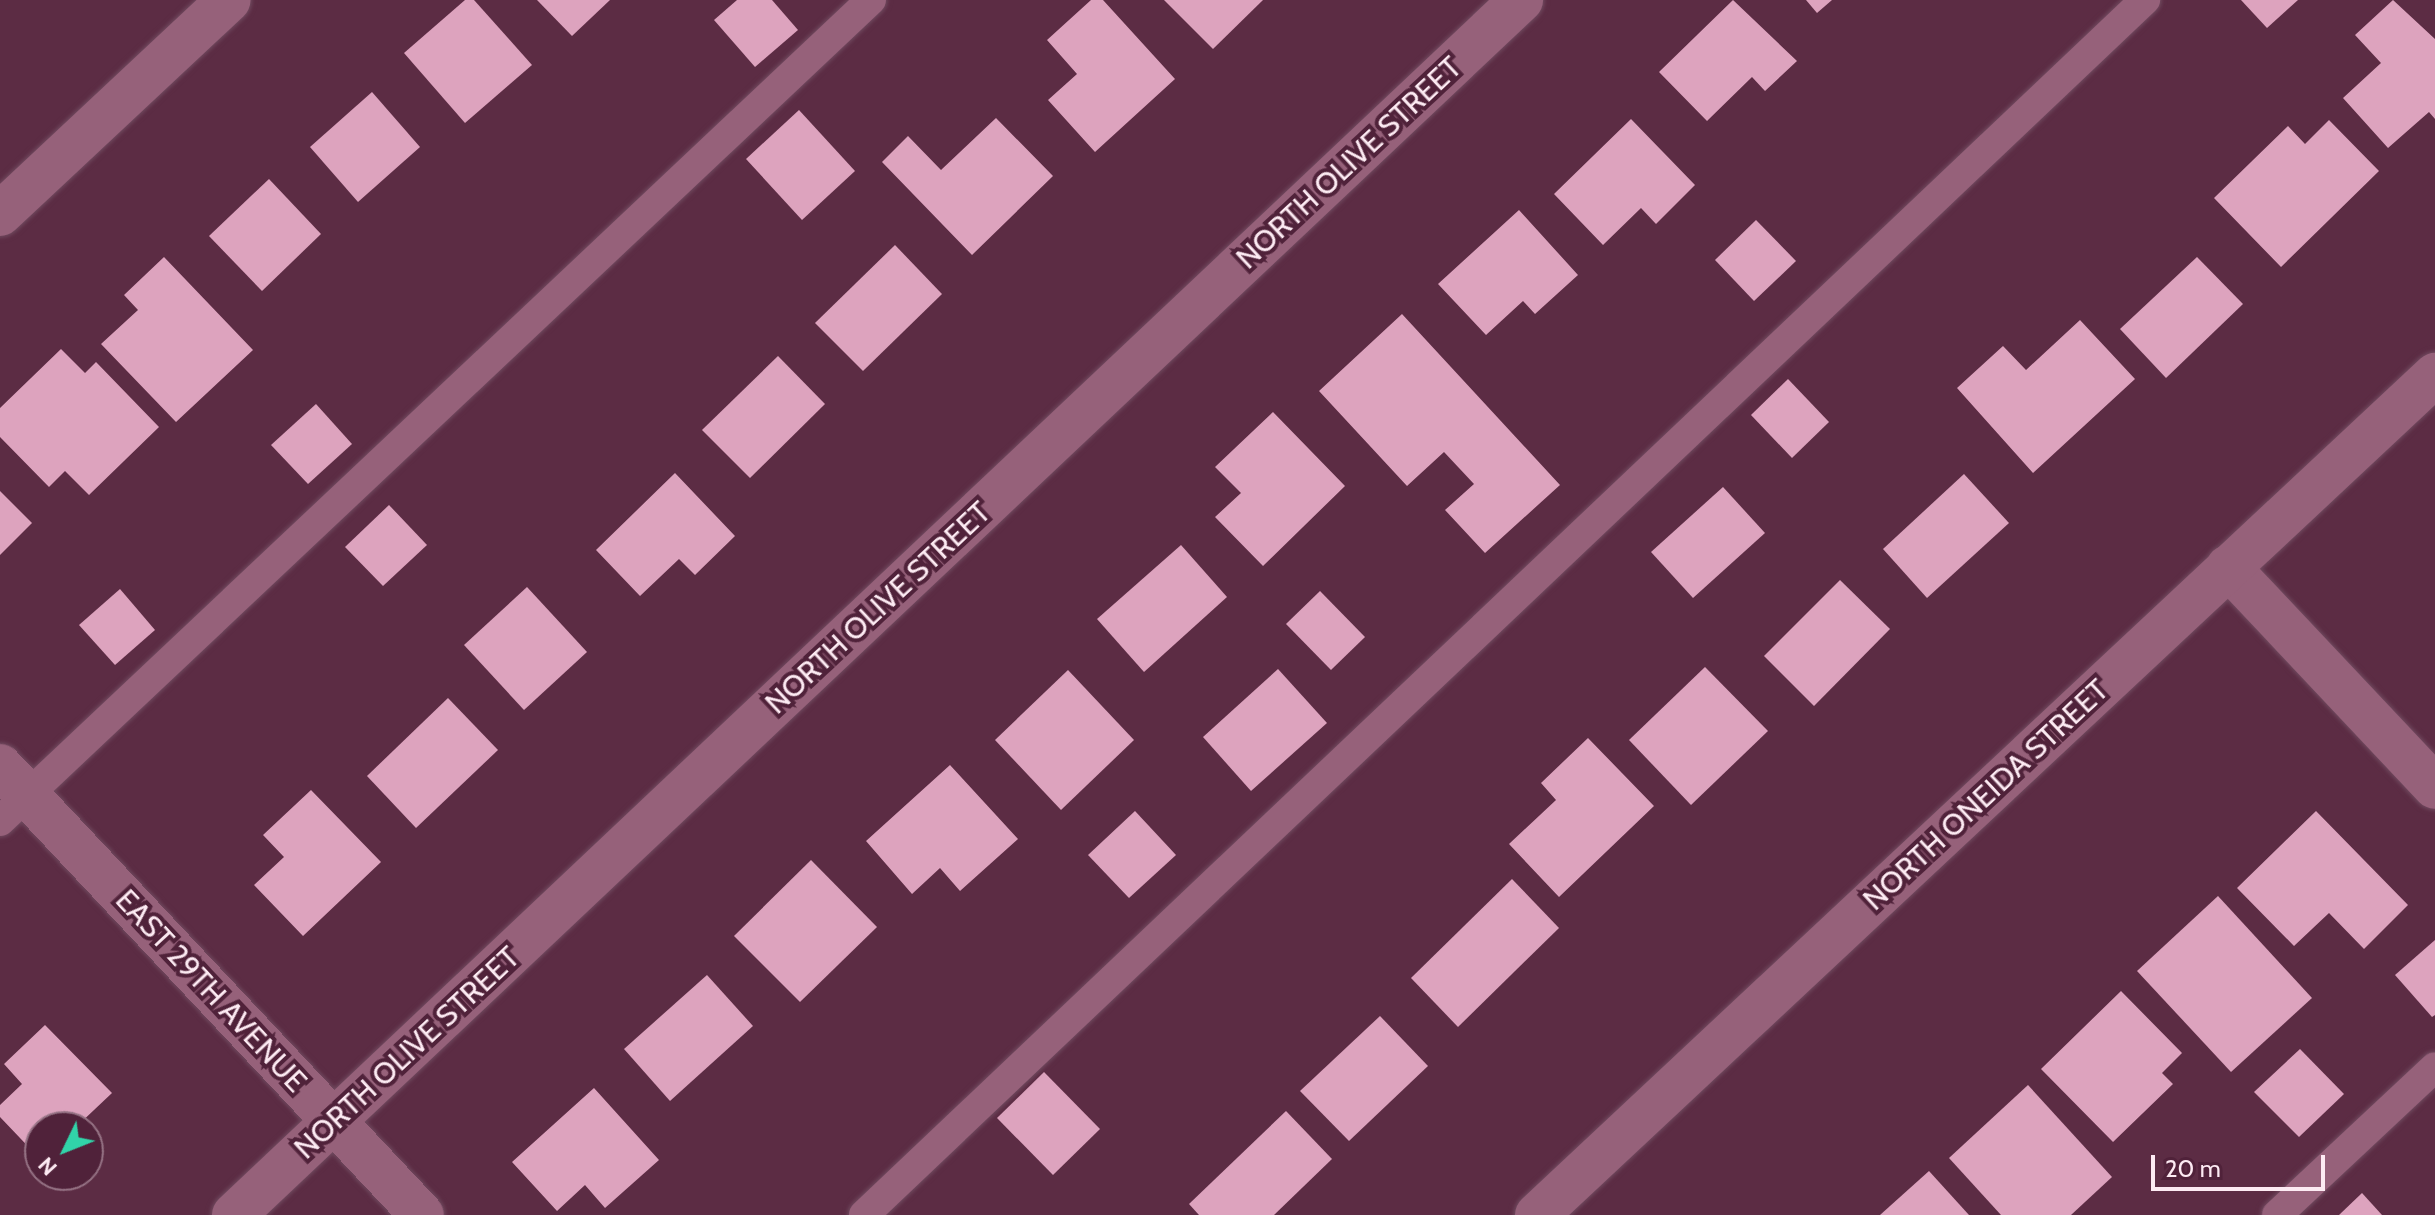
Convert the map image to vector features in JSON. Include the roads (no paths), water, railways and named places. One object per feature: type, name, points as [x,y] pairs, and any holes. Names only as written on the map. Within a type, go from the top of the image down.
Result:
[{"type":"street","points":[[0,214],[229,0]]},
{"type":"street","name":"NORTH OLIVE STREET","points":[[234,1215],[1521,0]]},
{"type":"street","name":"NORTH ONEIDA STREET","points":[[1537,1215],[2435,375]]},
{"type":"street","points":[[2228,567],[2435,787]]},
{"type":"street","name":"EAST 29TH AVENUE","points":[[9,794],[335,1122],[422,1215]]},
{"type":"lane","points":[[9,794],[871,0]]},
{"type":"lane","points":[[864,1215],[2145,0]]},
{"type":"lane","points":[[2277,1215],[2435,1067]]}]
